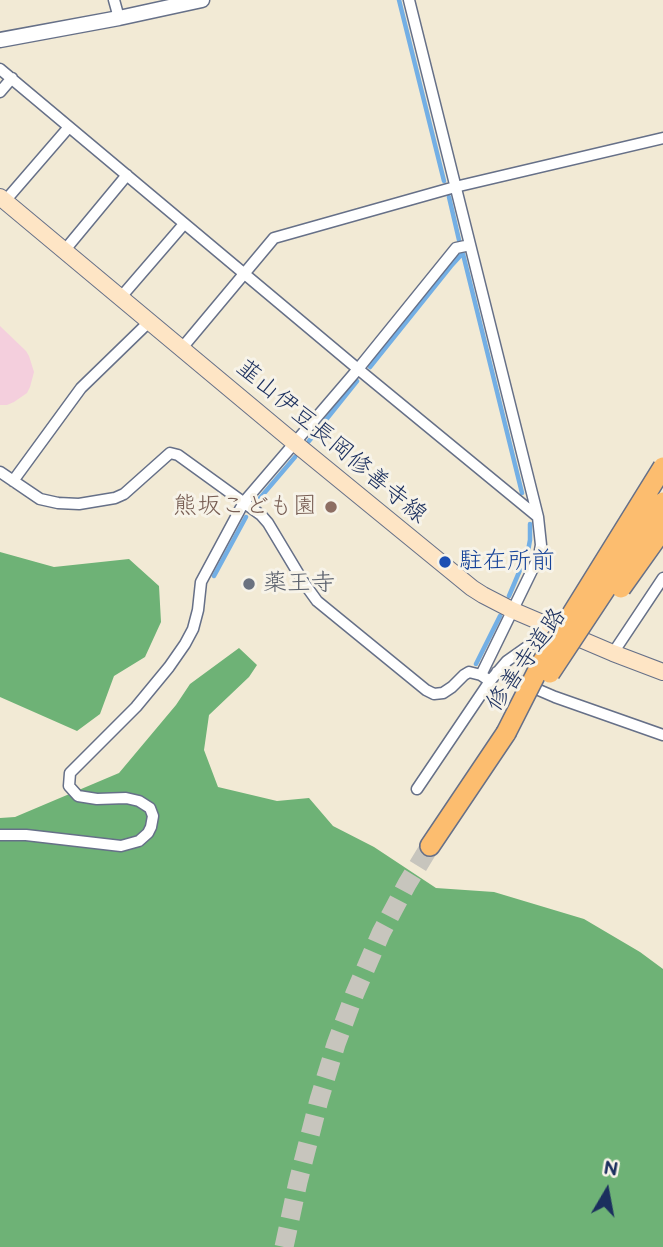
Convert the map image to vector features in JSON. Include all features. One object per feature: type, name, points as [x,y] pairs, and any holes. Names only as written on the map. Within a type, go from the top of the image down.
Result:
[{"type":"highway","points":[[506,733],[542,662],[663,467]]},
{"type":"highway","name":"修善寺道路","points":[[430,846],[663,502]]},
{"type":"highway","points":[[547,677],[572,655],[663,529]]},
{"type":"main road","name":"韮山伊豆長岡修善寺線","points":[[2,199],[472,588],[512,610],[663,672]]},
{"type":"street","points":[[114,0],[119,18]]},
{"type":"street","points":[[0,40],[202,0]]},
{"type":"street","points":[[409,0],[538,517],[541,545],[539,556],[512,610],[489,676],[417,789]]},
{"type":"street","points":[[0,69],[538,517]]},
{"type":"street","points":[[0,92],[12,78]]},
{"type":"street","points":[[2,199],[69,127]]},
{"type":"street","points":[[182,348],[274,238],[455,187],[663,138]]},
{"type":"street","points":[[64,251],[127,175]]},
{"type":"street","points":[[121,297],[184,224]]},
{"type":"street","points":[[0,835],[26,835],[121,846],[139,841],[148,834],[153,816],[150,808],[139,801],[126,798],[97,799],[78,796],[69,786],[70,773],[136,707],[185,644],[193,629],[198,610],[201,582],[244,502],[358,369],[456,248],[470,244]]},
{"type":"street","points":[[13,481],[81,388],[150,321]]},
{"type":"street","points":[[0,472],[40,499],[49,502],[97,502],[124,494],[170,453],[178,455],[261,515],[317,600],[426,690],[434,694],[443,693],[469,672],[555,697],[663,735]]},
{"type":"street","points":[[613,653],[663,578]]},
{"type":"street","points":[[489,676],[541,637],[551,626]]},
{"type":"shaded area","points":[[0,326],[26,351],[34,372],[27,393],[7,405],[0,405]]},
{"type":"green space","points":[[0,552],[54,567],[129,559],[159,586],[161,622],[145,657],[114,676],[100,714],[77,731],[0,697]]},
{"type":"green space","points":[[239,648],[257,665],[249,677],[209,715],[204,750],[218,787],[277,801],[309,798],[333,826],[374,847],[436,888],[494,892],[584,919],[663,969],[663,1247],[0,1247],[0,818],[15,817],[119,773],[176,705],[190,684]]},
{"type":"waterway","points":[[399,0],[444,181]]},
{"type":"waterway","points":[[449,197],[459,240]]},
{"type":"waterway","points":[[370,367],[462,254]]},
{"type":"waterway","points":[[463,254],[522,493]]},
{"type":"waterway","points":[[309,441],[357,381]]},
{"type":"waterway","points":[[260,498],[295,457]]},
{"type":"waterway","points":[[214,576],[246,517]]},
{"type":"waterway","points":[[509,596],[528,551],[530,524]]},
{"type":"waterway","points":[[476,664],[500,616]]},
{"type":"tunnel","points":[[284,1247],[319,1100],[336,1044],[381,933],[430,846]]},
{"type":"place","name":"熊坂こども園","points":[[331,507]]},
{"type":"place","name":"駐在所前","points":[[445,562]]},
{"type":"place","name":"薬王寺","points":[[249,584]]}]
